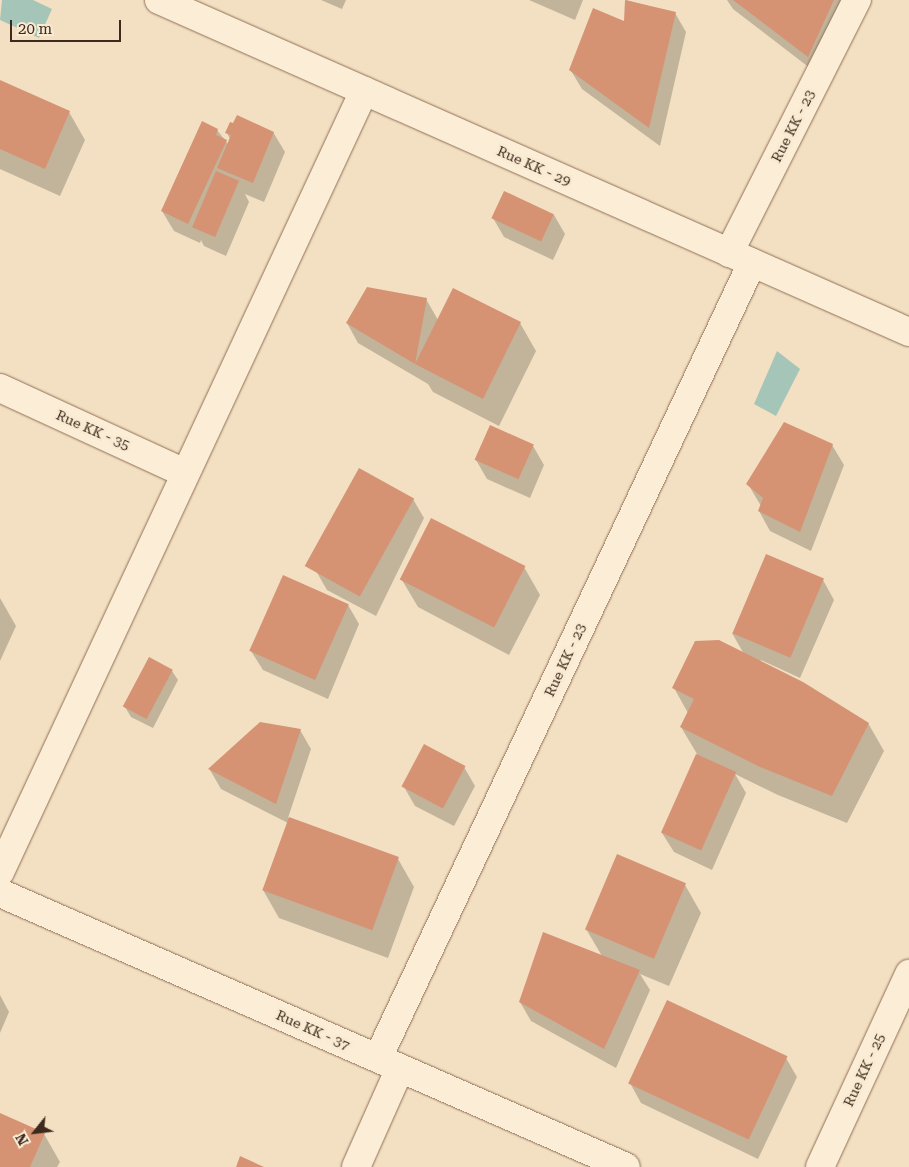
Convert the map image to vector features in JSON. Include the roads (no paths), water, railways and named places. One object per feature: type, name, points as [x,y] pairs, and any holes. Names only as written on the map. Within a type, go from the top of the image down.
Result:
[{"type":"street","name":"Rue KK - 29","points":[[159,0],[909,332]]},
{"type":"street","name":"Rue KK - 23","points":[[356,1167],[389,1063],[740,258],[857,0]]},
{"type":"street","points":[[0,872],[364,91]]},
{"type":"street","name":"Rue KK - 35","points":[[0,388],[185,472]]},
{"type":"street","name":"Rue KK - 37","points":[[0,893],[626,1167]]},
{"type":"street","name":"Rue KK - 25","points":[[820,1167],[909,974]]}]
